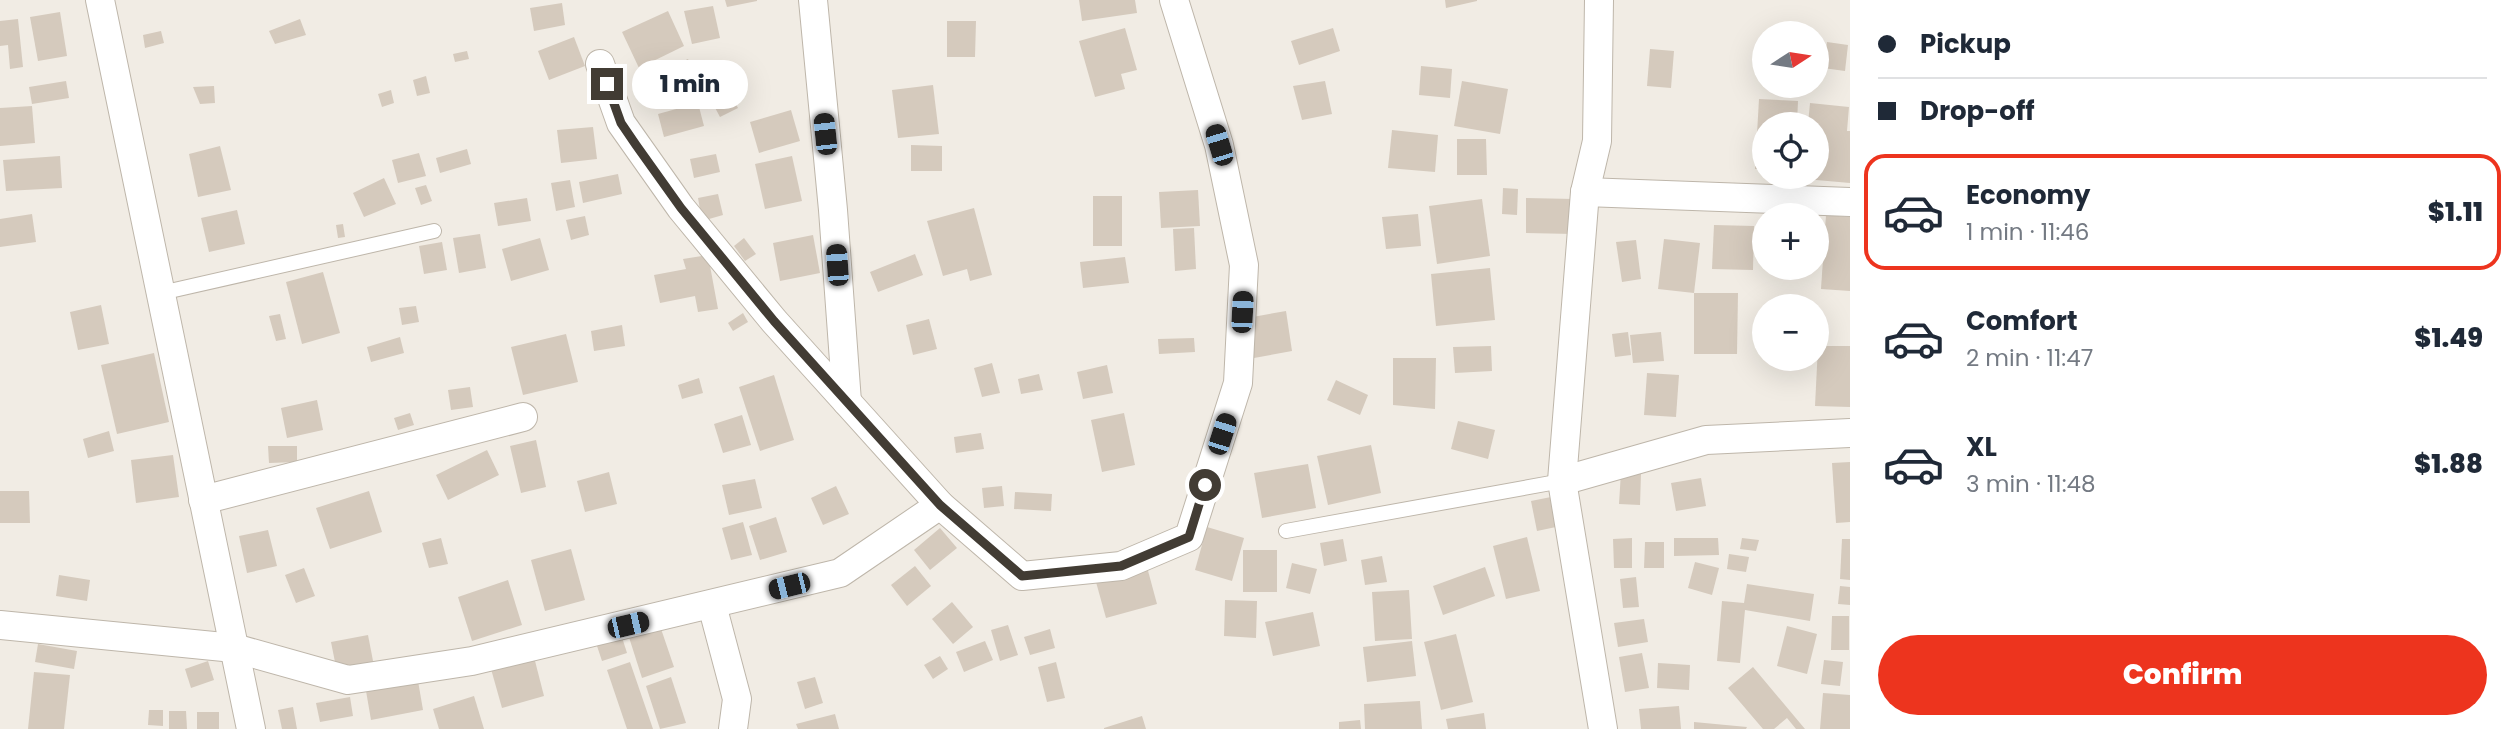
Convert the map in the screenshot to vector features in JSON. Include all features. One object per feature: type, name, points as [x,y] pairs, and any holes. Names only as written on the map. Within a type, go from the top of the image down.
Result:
[{"type":"street","points":[[100,0],[251,729]]},
{"type":"street","points":[[813,0],[833,210],[847,402]]},
{"type":"street","points":[[600,64],[621,123],[681,208],[774,321],[940,505],[1022,576],[1121,566],[1189,537],[1238,383],[1244,265],[1219,145],[1174,0]]},
{"type":"street","points":[[1599,0],[1597,141],[1585,192],[1562,481],[1603,729]]},
{"type":"street","points":[[1585,192],[1850,202]]},
{"type":"street","points":[[204,500],[523,417]]},
{"type":"street","points":[[1562,481],[1706,440],[1850,433]]},
{"type":"street","points":[[0,625],[234,648],[348,680],[472,661],[840,573],[940,505]]},
{"type":"street","points":[[712,605],[737,699],[733,729]]},
{"type":"lane","points":[[161,293],[434,231]]},
{"type":"lane","points":[[1286,531],[1562,481]]},
{"type":"building","points":[[725,0],[757,0],[757,1],[727,7]]},
{"type":"building","points":[[1079,0],[1135,0],[1137,13],[1082,21]]},
{"type":"building","points":[[1445,0],[1477,0],[1477,1],[1446,8]]},
{"type":"building","points":[[562,3],[565,25],[534,31],[530,8]]},
{"type":"building","points":[[713,6],[720,38],[692,44],[684,11]]},
{"type":"building","points":[[668,11],[684,46],[639,68],[622,32]]},
{"type":"building","points":[[60,12],[67,56],[38,61],[30,17]]},
{"type":"building","points":[[18,19],[23,67],[10,69],[8,45],[0,46],[0,21]]},
{"type":"building","points":[[300,19],[306,35],[275,44],[269,31]]},
{"type":"building","points":[[947,21],[976,21],[975,57],[947,57]]},
{"type":"building","points":[[1125,28],[1137,70],[1121,74],[1125,89],[1095,97],[1079,41]]},
{"type":"building","points":[[1333,28],[1340,51],[1299,65],[1291,41]]},
{"type":"building","points":[[161,31],[164,43],[145,48],[143,35]]},
{"type":"building","points":[[574,37],[585,66],[549,80],[538,51]]},
{"type":"building","points":[[1829,42],[1848,45],[1845,71],[1829,69]]},
{"type":"building","points":[[1650,49],[1674,51],[1671,88],[1647,86]]},
{"type":"building","points":[[467,51],[469,59],[455,62],[453,54]]},
{"type":"building","points":[[688,59],[698,81],[655,99],[646,78]]},
{"type":"building","points":[[1421,66],[1452,69],[1450,98],[1419,95]]},
{"type":"building","points":[[426,76],[430,93],[417,96],[413,80]]},
{"type":"building","points":[[722,78],[738,108],[720,117],[704,87]]},
{"type":"building","points":[[66,81],[69,98],[32,104],[29,87]]},
{"type":"building","points":[[1325,81],[1332,114],[1302,120],[1293,86]]},
{"type":"building","points":[[1462,81],[1508,89],[1500,134],[1454,126]]},
{"type":"building","points":[[933,85],[939,134],[898,138],[892,90]]},
{"type":"building","points":[[214,86],[215,103],[200,104],[193,87]]},
{"type":"building","points":[[391,90],[394,103],[382,107],[378,94]]},
{"type":"building","points":[[1759,99],[1798,101],[1798,112],[1758,112]]},
{"type":"building","points":[[698,103],[704,126],[664,137],[658,114]]},
{"type":"building","points":[[1810,103],[1849,107],[1847,131],[1850,131],[1850,183],[1829,181],[1829,112],[1809,112]]},
{"type":"building","points":[[32,106],[35,143],[0,146],[0,108]]},
{"type":"building","points":[[791,110],[800,141],[759,153],[750,122]]},
{"type":"building","points":[[593,127],[597,159],[561,163],[557,130]]},
{"type":"building","points":[[1392,130],[1438,135],[1435,172],[1388,168]]},
{"type":"building","points":[[1457,139],[1486,139],[1487,175],[1457,175]]},
{"type":"building","points":[[911,145],[942,146],[942,171],[911,171]]},
{"type":"building","points":[[220,146],[231,190],[198,197],[189,154]]},
{"type":"building","points":[[467,149],[471,164],[440,173],[436,158]]},
{"type":"building","points":[[419,153],[426,176],[398,183],[392,160]]},
{"type":"building","points":[[716,154],[720,172],[694,178],[690,159]]},
{"type":"building","points":[[60,156],[62,188],[6,191],[3,160]]},
{"type":"building","points":[[792,156],[802,201],[765,209],[755,164]]},
{"type":"building","points":[[618,174],[622,194],[583,203],[579,182]]},
{"type":"building","points":[[384,178],[396,204],[364,217],[353,193]]},
{"type":"building","points":[[570,180],[575,207],[556,211],[551,183]]},
{"type":"building","points":[[426,185],[432,201],[421,205],[415,188]]},
{"type":"building","points":[[1503,188],[1518,189],[1517,215],[1502,214]]},
{"type":"building","points":[[1198,190],[1200,226],[1161,228],[1159,192]]},
{"type":"building","points":[[718,194],[723,215],[702,221],[698,198]]},
{"type":"building","points":[[1093,196],[1122,196],[1122,246],[1093,246]]},
{"type":"building","points":[[527,198],[531,221],[498,226],[494,203]]},
{"type":"building","points":[[1526,198],[1574,199],[1573,234],[1526,233]]},
{"type":"building","points":[[1482,199],[1490,256],[1437,264],[1429,206]]},
{"type":"building","points":[[974,208],[992,275],[970,281],[967,269],[943,276],[927,221]]},
{"type":"building","points":[[237,210],[245,244],[209,252],[201,218]]},
{"type":"building","points":[[32,214],[36,242],[0,247],[0,219]]},
{"type":"building","points":[[1418,214],[1421,246],[1386,249],[1382,217]]},
{"type":"building","points":[[1829,215],[1850,217],[1850,291],[1821,289],[1822,280],[1829,280]]},
{"type":"building","points":[[585,216],[589,235],[571,240],[566,220]]},
{"type":"building","points":[[343,224],[345,237],[338,238],[336,225]]},
{"type":"building","points":[[1714,225],[1752,226],[1752,270],[1712,269]]},
{"type":"building","points":[[1194,228],[1196,269],[1175,271],[1173,229]]},
{"type":"building","points":[[480,234],[486,268],[459,273],[453,238]]},
{"type":"building","points":[[813,235],[820,273],[780,281],[773,243]]},
{"type":"building","points":[[540,238],[549,270],[511,281],[502,249]]},
{"type":"building","points":[[744,238],[756,254],[745,261],[734,246]]},
{"type":"building","points":[[1664,239],[1700,243],[1694,293],[1658,289]]},
{"type":"building","points":[[1636,240],[1641,279],[1622,282],[1616,242]]},
{"type":"building","points":[[442,242],[447,270],[424,274],[419,246]]},
{"type":"building","points":[[915,254],[923,275],[878,292],[870,272]]},
{"type":"building","points":[[708,255],[718,309],[698,312],[695,296],[660,303],[654,275],[686,269],[683,259]]},
{"type":"building","points":[[1125,257],[1129,283],[1083,288],[1080,262]]},
{"type":"building","points":[[1490,268],[1495,320],[1436,326],[1431,274]]},
{"type":"building","points":[[323,272],[340,333],[302,344],[286,282]]},
{"type":"building","points":[[1694,293],[1738,293],[1737,354],[1694,354]]},
{"type":"building","points":[[101,305],[109,344],[78,350],[70,312]]},
{"type":"building","points":[[416,306],[419,322],[402,325],[399,308]]},
{"type":"building","points":[[1286,311],[1292,351],[1254,358],[1247,318]]},
{"type":"building","points":[[743,313],[748,322],[733,331],[728,323]]},
{"type":"building","points":[[280,314],[286,339],[276,341],[269,316]]},
{"type":"building","points":[[929,319],[937,349],[913,355],[906,325]]},
{"type":"building","points":[[622,325],[625,346],[594,351],[591,331]]},
{"type":"building","points":[[1628,332],[1631,355],[1615,357],[1612,334]]},
{"type":"building","points":[[1661,332],[1664,361],[1633,363],[1630,335]]},
{"type":"building","points":[[566,334],[578,382],[523,395],[511,347]]},
{"type":"building","points":[[400,337],[404,353],[371,362],[367,347]]},
{"type":"building","points":[[1194,338],[1195,352],[1159,354],[1158,339]]},
{"type":"building","points":[[1491,346],[1492,371],[1455,373],[1453,347]]},
{"type":"building","points":[[1829,346],[1850,346],[1850,407],[1815,406],[1817,371],[1829,371]]},
{"type":"building","points":[[154,353],[169,422],[117,434],[101,365]]},
{"type":"building","points":[[1393,358],[1436,358],[1435,409],[1393,405]]},
{"type":"building","points":[[992,363],[1000,393],[982,397],[974,368]]},
{"type":"building","points":[[1107,365],[1113,393],[1083,399],[1077,372]]},
{"type":"building","points":[[1647,373],[1679,375],[1676,417],[1644,415]]},
{"type":"building","points":[[1039,374],[1043,390],[1021,394],[1018,379]]},
{"type":"building","points":[[774,375],[794,440],[760,451],[739,387]]},
{"type":"building","points":[[699,378],[703,393],[682,399],[678,385]]},
{"type":"building","points":[[1336,380],[1368,395],[1360,415],[1327,400]]},
{"type":"building","points":[[470,387],[473,407],[451,410],[448,390]]},
{"type":"building","points":[[317,400],[323,430],[287,438],[281,408]]},
{"type":"building","points":[[410,413],[414,425],[398,430],[394,418]]},
{"type":"building","points":[[1124,413],[1135,465],[1102,472],[1091,420]]},
{"type":"building","points":[[742,415],[751,445],[723,453],[714,424]]},
{"type":"building","points":[[1458,421],[1495,430],[1488,459],[1451,449]]},
{"type":"building","points":[[109,431],[114,451],[88,458],[83,439]]},
{"type":"building","points":[[981,433],[984,449],[956,453],[954,437]]},
{"type":"building","points":[[536,440],[546,487],[521,493],[510,446]]},
{"type":"building","points":[[1371,445],[1381,493],[1328,505],[1317,456]]},
{"type":"building","points":[[268,446],[297,446],[297,462],[269,463]]},
{"type":"building","points":[[487,450],[499,475],[448,500],[436,475]]},
{"type":"building","points":[[173,455],[179,497],[136,503],[131,460]]},
{"type":"building","points":[[1850,462],[1850,522],[1836,523],[1832,463]]},
{"type":"building","points":[[1308,464],[1316,508],[1262,518],[1254,473]]},
{"type":"building","points":[[609,472],[617,504],[585,512],[577,481]]},
{"type":"building","points":[[1621,472],[1641,473],[1640,505],[1619,504]]},
{"type":"building","points":[[1701,478],[1706,506],[1676,511],[1671,483]]},
{"type":"building","points":[[755,479],[762,508],[729,515],[722,485]]},
{"type":"building","points":[[836,486],[849,514],[823,525],[811,498]]},
{"type":"building","points":[[1002,486],[1004,506],[984,508],[982,488]]},
{"type":"building","points":[[0,491],[29,491],[30,523],[0,523]]},
{"type":"building","points":[[369,491],[382,532],[330,549],[316,508]]},
{"type":"building","points":[[1015,492],[1052,494],[1051,511],[1014,509]]},
{"type":"building","points":[[1551,497],[1556,527],[1537,531],[1531,501]]},
{"type":"building","points":[[776,517],[787,552],[760,560],[749,526]]},
{"type":"building","points":[[743,522],[752,555],[731,560],[722,528]]},
{"type":"building","points":[[1207,527],[1244,538],[1232,581],[1195,570]]},
{"type":"building","points":[[940,528],[957,548],[930,570],[914,550]]},
{"type":"building","points":[[268,530],[277,566],[247,573],[239,536]]},
{"type":"building","points":[[1527,537],[1540,591],[1506,599],[1493,546]]},
{"type":"building","points":[[441,538],[448,564],[429,568],[422,543]]},
{"type":"building","points":[[1632,538],[1632,568],[1614,568],[1613,539]]},
{"type":"building","points":[[1674,538],[1718,538],[1719,555],[1674,556]]},
{"type":"building","points":[[1742,538],[1759,540],[1756,551],[1740,549]]},
{"type":"building","points":[[1343,539],[1347,561],[1324,566],[1320,543]]},
{"type":"building","points":[[1842,539],[1850,539],[1850,580],[1840,579]]},
{"type":"building","points":[[1645,542],[1664,542],[1664,568],[1644,568]]},
{"type":"building","points":[[571,549],[585,600],[545,611],[531,560]]},
{"type":"building","points":[[1243,550],[1277,550],[1277,592],[1243,592]]},
{"type":"building","points":[[1729,554],[1749,557],[1746,572],[1727,569]]},
{"type":"building","points":[[1382,556],[1387,582],[1365,585],[1361,560]]},
{"type":"building","points":[[1695,562],[1719,568],[1712,595],[1688,588]]},
{"type":"building","points":[[1292,563],[1317,569],[1310,594],[1286,588]]},
{"type":"building","points":[[915,566],[931,586],[907,606],[891,585]]},
{"type":"building","points":[[1147,567],[1157,604],[1106,618],[1096,582]]},
{"type":"building","points":[[1485,567],[1495,596],[1443,615],[1433,586]]},
{"type":"building","points":[[304,568],[315,596],[296,603],[285,575]]},
{"type":"building","points":[[59,575],[90,580],[87,601],[56,596]]},
{"type":"building","points":[[1636,577],[1639,607],[1623,608],[1620,579]]},
{"type":"building","points":[[508,580],[522,625],[472,641],[458,597]]},
{"type":"building","points":[[1747,584],[1814,594],[1810,621],[1745,610],[1740,663],[1717,661],[1722,601],[1744,603]]},
{"type":"building","points":[[1840,586],[1850,587],[1850,605],[1838,604]]},
{"type":"building","points":[[1409,590],[1412,639],[1375,641],[1372,592]]},
{"type":"building","points":[[1225,600],[1257,601],[1256,638],[1224,636]]},
{"type":"building","points":[[952,602],[973,627],[953,644],[932,619]]},
{"type":"building","points":[[1313,612],[1320,646],[1273,656],[1265,622]]},
{"type":"building","points":[[1832,616],[1849,616],[1849,650],[1831,650]]},
{"type":"building","points":[[1644,619],[1648,642],[1618,647],[1614,623]]},
{"type":"building","points":[[658,620],[674,667],[642,678],[627,631]]},
{"type":"building","points":[[1008,625],[1018,655],[1000,661],[991,630]]},
{"type":"building","points":[[1787,626],[1817,634],[1807,674],[1777,666]]},
{"type":"building","points":[[1050,629],[1055,648],[1030,655],[1024,637]]},
{"type":"building","points":[[620,631],[627,653],[602,661],[595,640]]},
{"type":"building","points":[[1456,634],[1473,702],[1441,710],[1424,642]]},
{"type":"building","points":[[368,635],[374,666],[337,672],[331,642]]},
{"type":"building","points":[[985,641],[993,660],[964,672],[956,652]]},
{"type":"building","points":[[1412,641],[1416,676],[1367,682],[1363,647]]},
{"type":"building","points":[[38,644],[77,651],[74,669],[35,662]]},
{"type":"building","points":[[1642,653],[1649,688],[1625,692],[1619,657]]},
{"type":"building","points":[[940,656],[948,669],[933,679],[924,665]]},
{"type":"building","points":[[534,657],[544,696],[502,708],[491,669]]},
{"type":"building","points":[[1824,660],[1843,662],[1840,686],[1821,684]]},
{"type":"building","points":[[208,661],[214,680],[191,688],[185,669]]},
{"type":"building","points":[[630,662],[653,729],[627,729],[607,670]]},
{"type":"building","points":[[1056,662],[1065,698],[1047,702],[1038,667]]},
{"type":"building","points":[[1658,663],[1690,665],[1689,690],[1657,688]]},
{"type":"building","points":[[1753,667],[1805,729],[1796,729],[1787,718],[1774,729],[1763,729],[1728,688]]},
{"type":"building","points":[[34,672],[70,675],[64,729],[28,729]]},
{"type":"building","points":[[417,675],[423,710],[371,720],[365,685]]},
{"type":"building","points":[[671,677],[686,723],[660,729],[646,686]]},
{"type":"building","points":[[815,677],[823,703],[805,709],[797,682]]},
{"type":"building","points":[[1823,693],[1850,695],[1850,729],[1820,729]]},
{"type":"building","points":[[474,696],[484,729],[439,729],[433,709]]},
{"type":"building","points":[[350,697],[353,716],[320,722],[316,703]]},
{"type":"building","points":[[1420,701],[1422,729],[1365,729],[1364,704]]},
{"type":"building","points":[[1679,706],[1681,729],[1641,729],[1639,709]]},
{"type":"building","points":[[293,707],[297,729],[282,729],[278,710]]},
{"type":"building","points":[[149,710],[163,710],[163,726],[148,725]]},
{"type":"building","points":[[169,711],[186,711],[187,729],[169,729]]},
{"type":"building","points":[[197,712],[219,712],[219,729],[197,729]]},
{"type":"building","points":[[1484,713],[1486,729],[1448,729],[1446,719]]},
{"type":"building","points":[[835,714],[839,729],[798,729],[796,724]]},
{"type":"building","points":[[1142,716],[1146,729],[1104,729],[1104,728]]},
{"type":"building","points":[[1360,720],[1361,729],[1339,729],[1339,722]]},
{"type":"building","points":[[1694,722],[1747,727],[1694,729]]},
{"type":"route","points":[[607,84],[621,123],[636,145],[681,208],[774,321],[940,505],[1022,576],[1121,566],[1189,537],[1205,485]]}]
